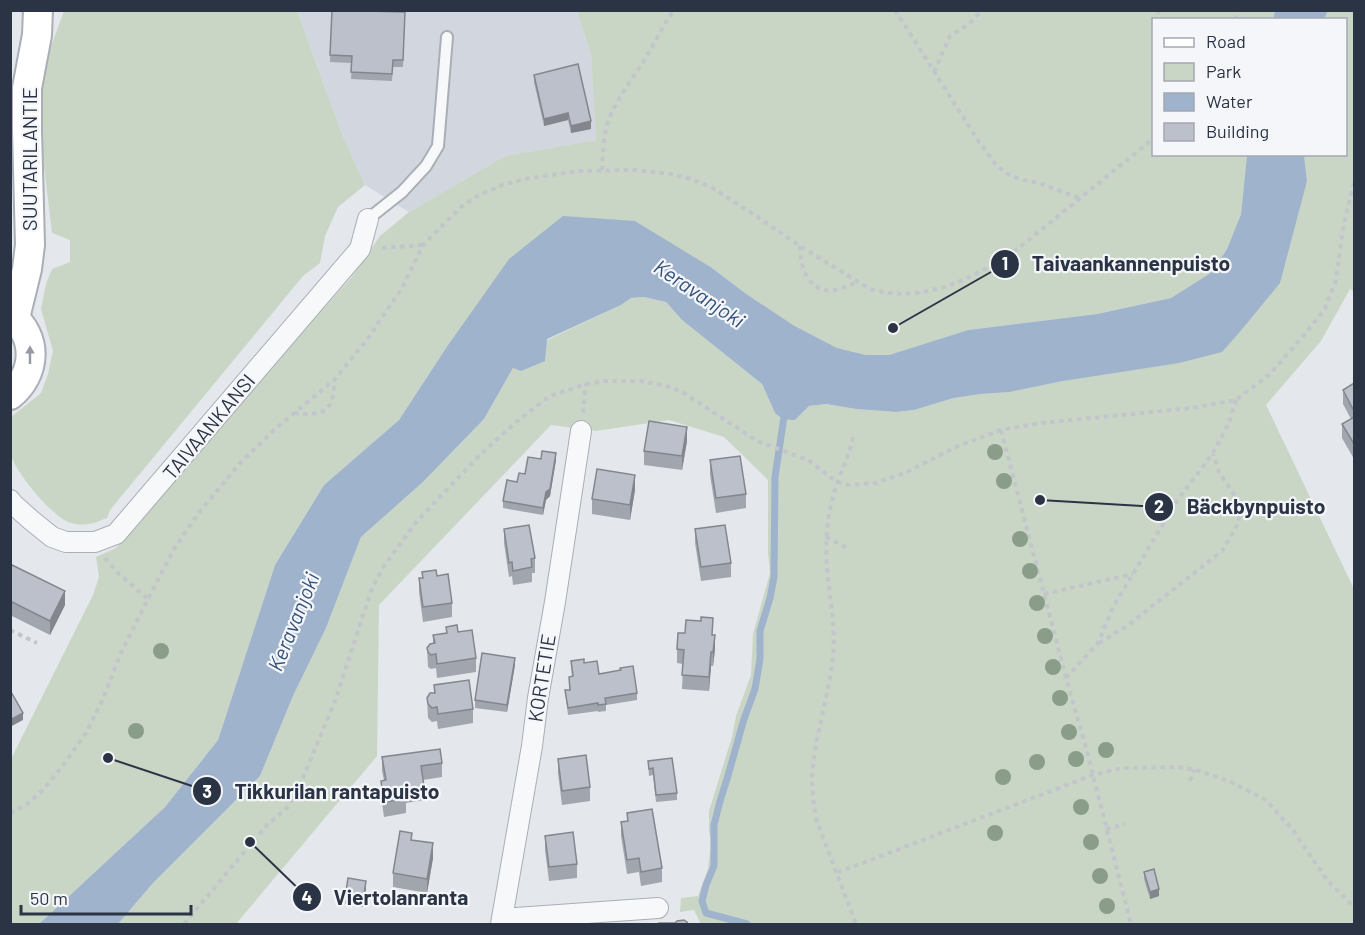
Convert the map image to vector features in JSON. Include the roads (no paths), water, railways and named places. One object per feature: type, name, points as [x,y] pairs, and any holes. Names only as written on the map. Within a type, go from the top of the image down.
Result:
[{"type":"street","name":"SUUTARILANTIE","points":[[10,395],[18,389],[28,372],[31,353],[26,334],[13,317],[27,268],[30,245],[27,88],[42,19]]},
{"type":"street","name":"TAIVAANKANSI","points":[[10,500],[52,537],[66,542],[94,542],[116,534],[360,249],[368,219]]},
{"type":"street","name":"KORTETIE","points":[[501,922],[532,746],[581,431]]},
{"type":"street","points":[[501,922],[658,908]]},
{"type":"lane","points":[[368,219],[402,192],[426,166],[438,147],[447,37]]},
{"type":"water","points":[[1275,10],[1328,11],[1324,18],[1273,18]]},
{"type":"water","name":"Keravanjoki","points":[[1247,156],[1304,156],[1307,181],[1280,283],[1222,352],[1179,363],[1063,381],[1010,392],[954,398],[914,410],[896,412],[826,404],[809,406],[795,420],[792,420],[782,418],[775,413],[762,384],[682,320],[666,302],[644,297],[631,298],[621,305],[547,339],[545,361],[521,371],[513,368],[484,419],[423,482],[361,537],[326,628],[293,696],[260,776],[153,883],[118,924],[39,924],[165,807],[218,740],[275,565],[324,485],[399,420],[446,348],[509,259],[563,216],[635,221],[712,268],[793,325],[837,348],[866,355],[889,355],[968,330],[1097,314],[1171,298],[1212,272],[1227,249],[1241,214]]},
{"type":"waterway","points":[[747,924],[706,913],[702,901],[714,866],[714,825],[744,719],[755,689],[760,659],[760,631],[774,577],[775,477],[785,410]]},
{"type":"place","name":"Taivaankannenpuisto","points":[[893,328]]},
{"type":"place","name":"Bäckbynpuisto","points":[[1040,500]]},
{"type":"place","name":"Tikkurilan rantapuisto","points":[[108,758]]},
{"type":"place","name":"Viertolanranta","points":[[250,842]]}]
